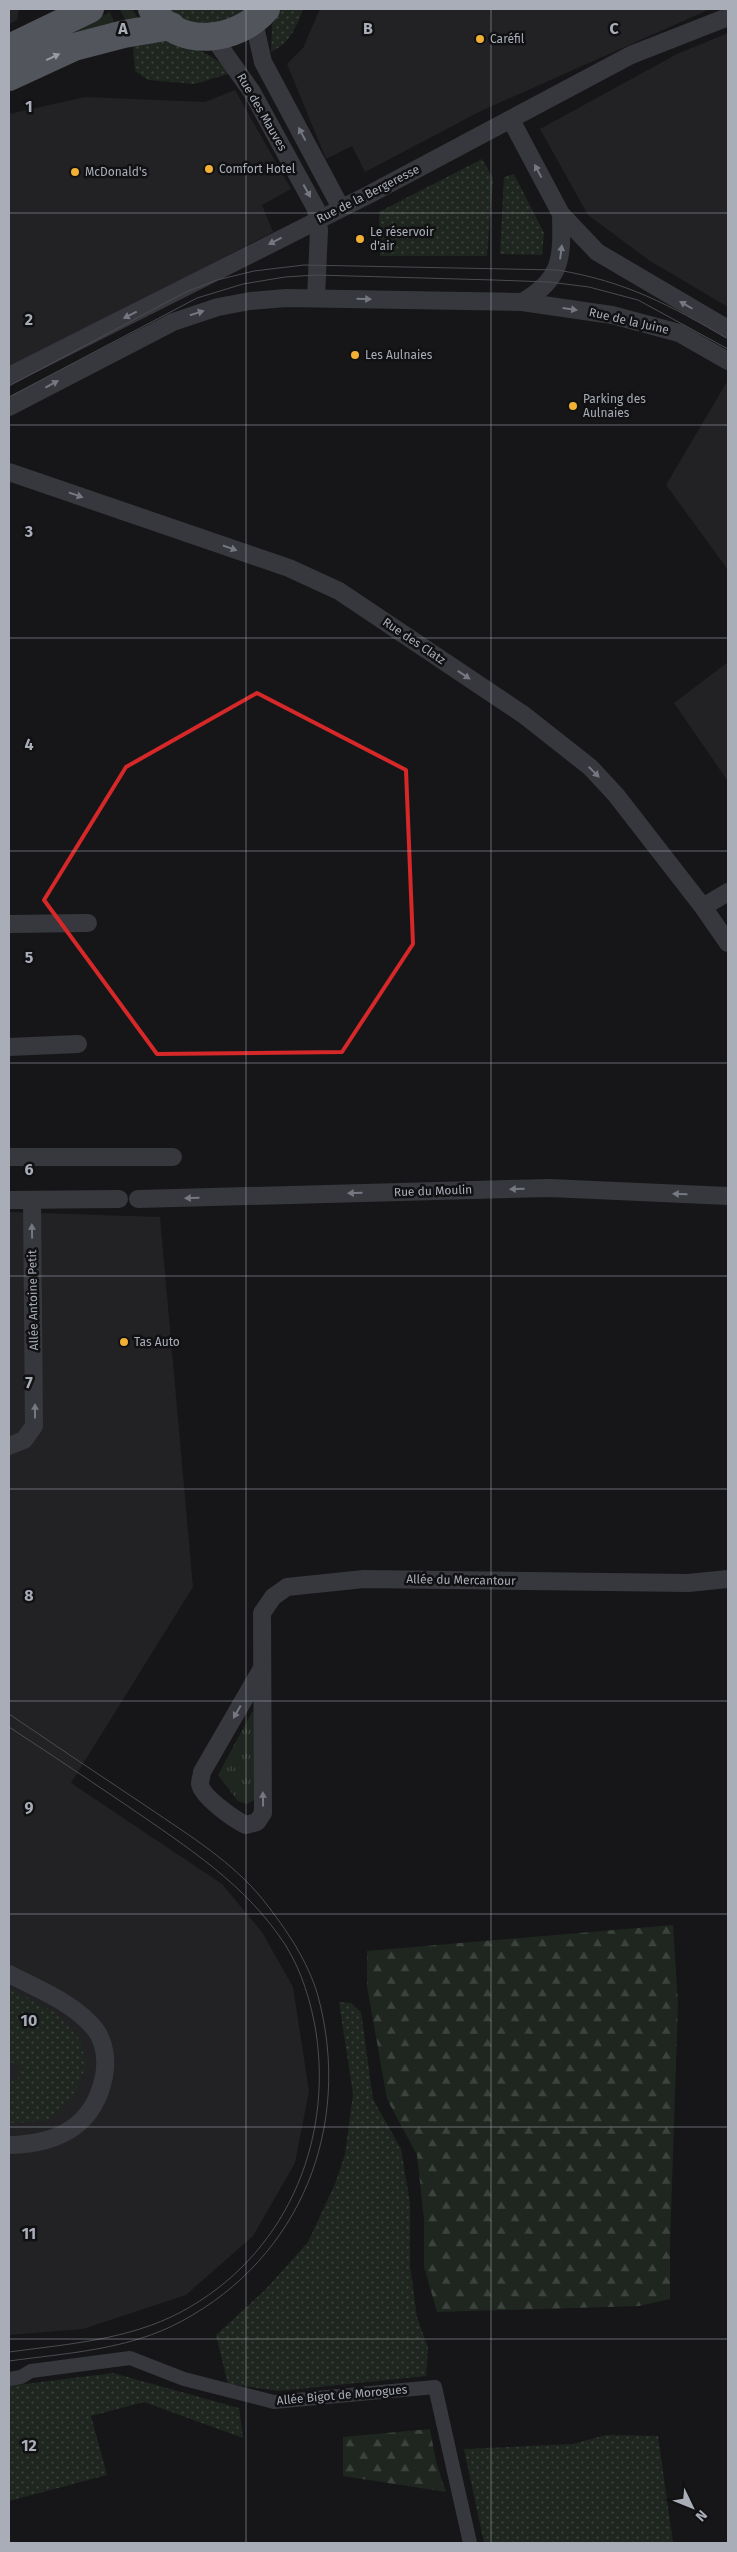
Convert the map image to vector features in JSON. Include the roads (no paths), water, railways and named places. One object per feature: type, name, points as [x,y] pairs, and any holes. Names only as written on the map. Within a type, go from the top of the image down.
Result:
[{"type":"main road","points":[[9,48],[90,9]]},
{"type":"main road","points":[[9,77],[74,47],[124,34],[161,18],[191,35],[213,37],[234,33],[260,15]]},
{"type":"street","name":"Rue des Mauves","points":[[260,15],[263,62],[341,208]]},
{"type":"street","name":"Rue de la Bergeresse","points":[[9,376],[341,208],[631,55],[728,17]]},
{"type":"street","name":"Rue des Mauves","points":[[213,37],[252,92],[311,199],[318,219]]},
{"type":"street","points":[[511,120],[561,214],[597,252],[728,329]]},
{"type":"street","points":[[522,302],[540,292],[557,270],[562,253],[561,214]]},
{"type":"street","points":[[9,407],[179,319],[218,307],[250,301],[316,298],[318,219]]},
{"type":"street","name":"Rue de la Juine","points":[[316,298],[522,302],[612,315],[679,333],[728,362]]},
{"type":"street","name":"Rue des Clatz","points":[[9,472],[289,568],[339,591],[524,715],[590,767],[616,795],[703,907],[728,943]]},
{"type":"street","points":[[703,907],[728,892]]},
{"type":"street","points":[[9,924],[88,923]]},
{"type":"street","points":[[9,1047],[78,1044]]},
{"type":"street","points":[[9,1158],[173,1157]]},
{"type":"street","name":"Rue du Moulin","points":[[138,1199],[550,1188],[728,1196]]},
{"type":"street","points":[[9,1200],[119,1199]]},
{"type":"street","name":"Allée Antoine Petit","points":[[9,1446],[24,1440],[34,1426],[32,1200]]},
{"type":"street","name":"Allée du Mercantour","points":[[261,1670],[202,1772],[200,1784],[204,1792],[233,1819],[246,1825],[257,1822],[263,1813],[262,1613],[273,1597],[287,1588],[364,1579],[688,1583],[728,1579]]},
{"type":"street","points":[[9,1974],[62,2002],[81,2015],[96,2030],[107,2062],[98,2100],[79,2124],[63,2134],[48,2140],[28,2144],[9,2144]]},
{"type":"street","name":"Allée Bigot de Morogues","points":[[9,2379],[21,2377],[31,2371],[130,2358],[184,2379],[274,2402],[435,2387],[470,2543]]},
{"type":"tram line","points":[[9,386],[186,292],[217,280],[254,271],[304,265],[557,270],[604,281],[646,296],[686,315],[728,339]]},
{"type":"tram line","points":[[9,397],[197,298],[243,284],[285,277],[316,275],[494,280],[549,282],[589,287],[638,300],[728,349]]},
{"type":"tram line","points":[[9,1714],[210,1850],[239,1874],[264,1901],[296,1946],[314,1983],[327,2045],[328,2093],[322,2139],[308,2183],[287,2224],[258,2262],[223,2294],[182,2321],[162,2331],[141,2338],[97,2349],[9,2361]]},
{"type":"tram line","points":[[9,1727],[194,1852],[253,1904],[286,1946],[301,1977],[309,1998],[314,2021],[319,2074],[317,2116],[308,2156],[294,2194],[273,2229],[248,2261],[217,2289],[181,2312],[140,2329],[97,2340],[9,2352]]},
{"type":"place","name":"Caréfil","points":[[480,39]]},
{"type":"place","name":"Comfort Hotel","points":[[209,169]]},
{"type":"place","name":"McDonald's","points":[[75,172]]},
{"type":"place","name":"Le réservoir d'air","points":[[360,239]]},
{"type":"place","name":"Les Aulnaies","points":[[355,355]]},
{"type":"place","name":"Parking des Aulnaies","points":[[573,406]]},
{"type":"place","name":"Tas Auto","points":[[124,1342]]}]
